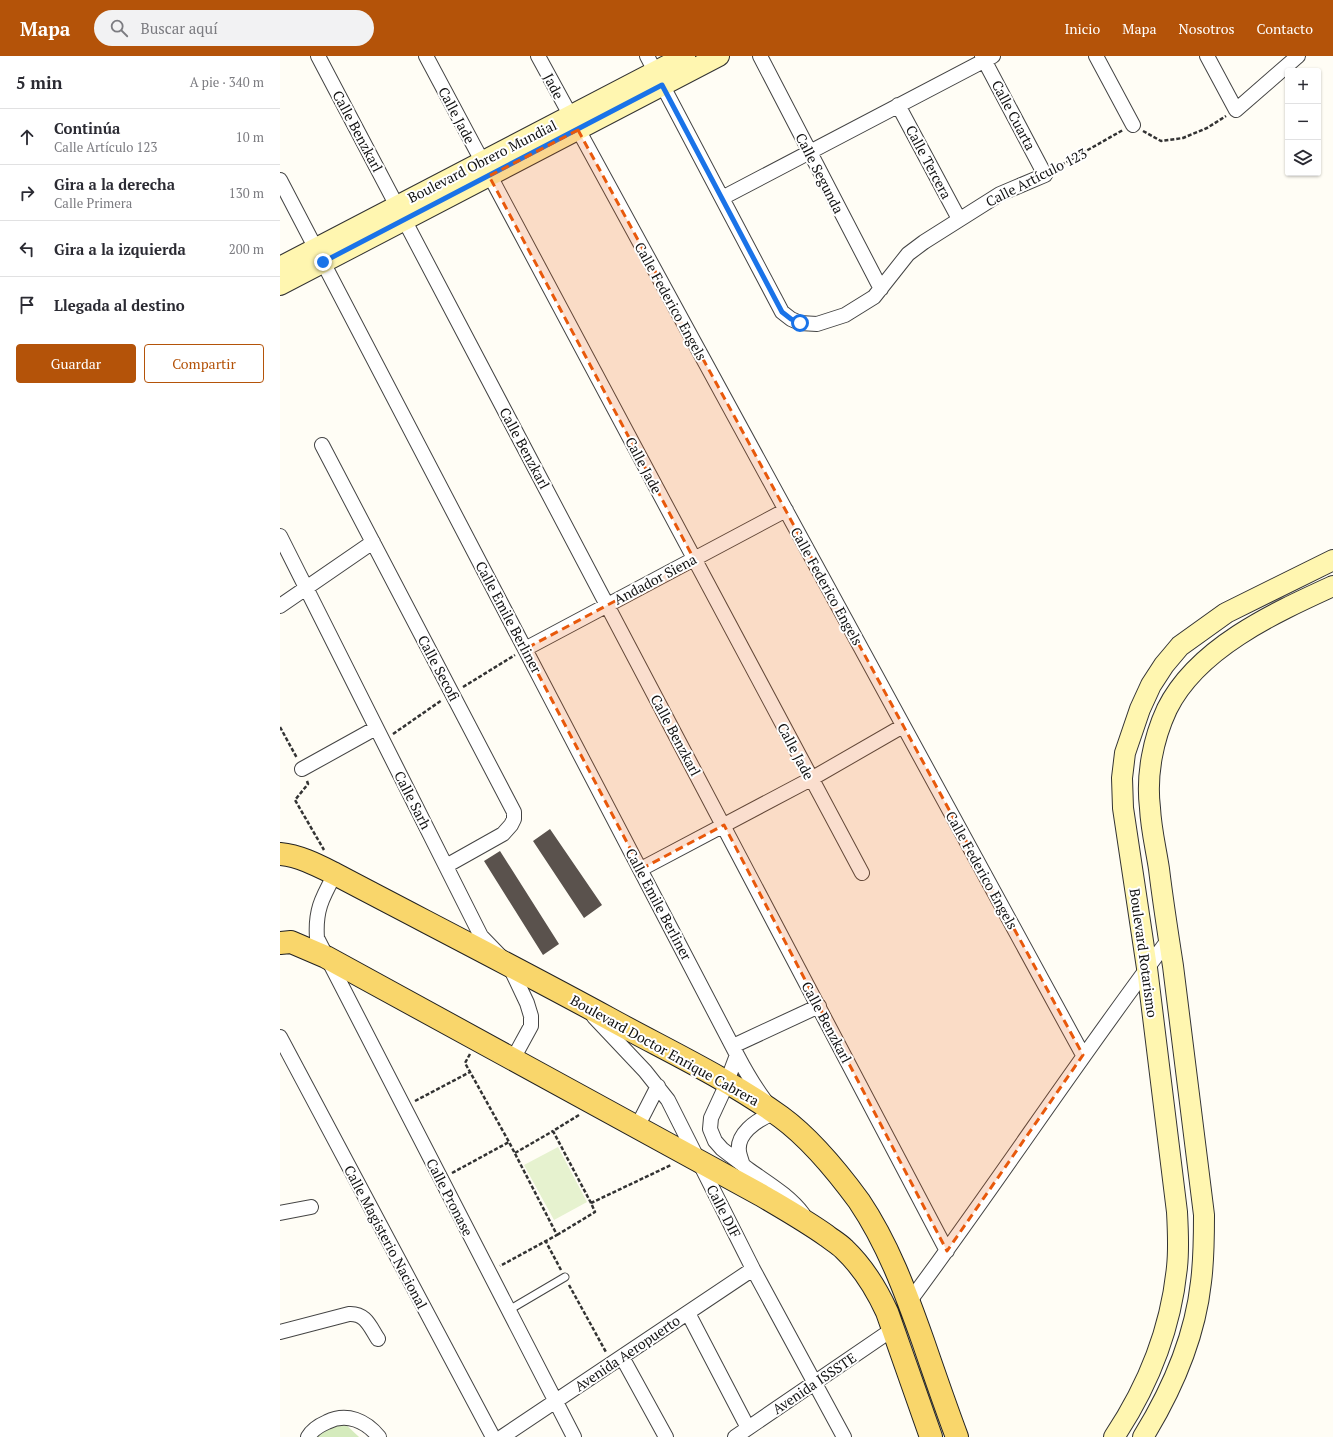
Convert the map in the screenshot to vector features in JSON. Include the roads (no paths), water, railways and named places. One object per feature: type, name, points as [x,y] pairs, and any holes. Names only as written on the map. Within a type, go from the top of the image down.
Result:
[{"type":"main road","name":"Boulevard Doctor Enrique Cabrera","points":[[280,854],[293,855],[335,874],[509,965],[727,1082],[775,1113],[796,1130],[817,1149],[859,1201],[888,1252],[909,1302],[957,1437]]},
{"type":"main road","points":[[280,943],[291,942],[326,957],[762,1195],[843,1247],[857,1263],[879,1295],[893,1329],[931,1437]]},
{"type":"street","name":"Calle Benzkarl","points":[[318,56],[947,1251]]},
{"type":"street","name":"Calle Jade","points":[[426,56],[862,874]]},
{"type":"street","name":"Jade","points":[[538,56],[574,123]]},
{"type":"street","name":"Boulevard Obrero Mundial","points":[[280,285],[319,255],[574,123],[655,71],[685,56]]},
{"type":"street","name":"Boulevard Obrero Mundial","points":[[655,71],[719,56]]},
{"type":"street","name":"Calle Segunda","points":[[760,56],[881,289]]},
{"type":"street","points":[[1096,56],[1133,125]]},
{"type":"street","points":[[1207,56],[1236,110],[1298,56]]},
{"type":"street","points":[[655,71],[722,198],[898,106],[987,57]]},
{"type":"street","name":"Calle Cuarta","points":[[987,57],[1045,175]]},
{"type":"street","name":"Calle Tercera","points":[[898,106],[959,219]]},
{"type":"street","name":"Calle Federico Engels","points":[[574,123],[1084,1055]]},
{"type":"street","name":"Calle Artículo 123","points":[[722,198],[782,312],[791,319],[800,323],[817,324],[845,315],[874,297],[908,254],[959,219],[1000,194],[1045,175]]},
{"type":"street","name":"Calle Emile Berliner","points":[[280,180],[526,648],[735,1051],[753,1084],[775,1113]]},
{"type":"street","name":"Boulevard Obrero Mundial","points":[[280,266],[319,255]]},
{"type":"street","name":"Calle Secofi","points":[[322,445],[514,812],[514,819],[503,834],[446,866]]},
{"type":"street","name":"Andador Siena","points":[[526,648],[786,510]]},
{"type":"street","name":"Calle Sarh","points":[[280,536],[481,936],[509,965],[527,1003],[532,1026],[513,1059]]},
{"type":"street","points":[[280,606],[373,542]]},
{"type":"street","name":"Boulevard Rotarismo","points":[[1114,1437],[1146,1380],[1159,1349],[1174,1290],[1178,1265],[1178,1212],[1147,968],[1123,808],[1122,778],[1125,752],[1140,709],[1151,685],[1164,665],[1180,646],[1226,613],[1333,560]]},
{"type":"street","name":"Boulevard Rotarismo","points":[[1143,1437],[1168,1391],[1184,1354],[1196,1315],[1204,1250],[1204,1215],[1169,939],[1149,807],[1152,754],[1158,733],[1168,708],[1195,671],[1209,657],[1244,631],[1281,610],[1333,586]]},
{"type":"street","points":[[641,870],[811,779],[904,726]]},
{"type":"street","points":[[302,769],[376,728]]},
{"type":"street","name":"Calle Pronase","points":[[335,874],[318,911],[316,925],[317,938],[574,1437]]},
{"type":"street","points":[[909,1302],[947,1251],[1084,1055],[1169,939]]},
{"type":"street","name":"Calle DIF","points":[[580,1003],[658,1086],[668,1100],[692,1157],[844,1437]]},
{"type":"street","points":[[813,1227],[790,1199],[722,1150],[715,1141],[710,1129],[711,1118],[727,1082],[735,1051],[819,1006]]},
{"type":"street","points":[[1157,1042],[1180,1023]]},
{"type":"street","name":"Calle Magisterio Nacional","points":[[280,1037],[493,1437]]},
{"type":"street","points":[[637,1127],[658,1086]]},
{"type":"street","points":[[743,1165],[739,1149],[739,1142],[742,1136],[757,1122],[775,1113]]},
{"type":"street","points":[[280,1212],[311,1207]]},
{"type":"street","name":"Avenida Aeropuerto","points":[[502,1437],[753,1269]]},
{"type":"street","points":[[688,1313],[748,1428]]},
{"type":"street","points":[[280,1332],[349,1314],[356,1314],[365,1318],[378,1339]]},
{"type":"street","name":"Avenida ISSSTE","points":[[735,1437],[893,1329]]},
{"type":"street","points":[[617,1360],[666,1437]]},
{"type":"street","points":[[308,1437],[315,1429],[323,1424],[333,1419],[346,1417],[367,1425],[379,1437]]},
{"type":"lane","points":[[509,1310],[565,1277]]}]
